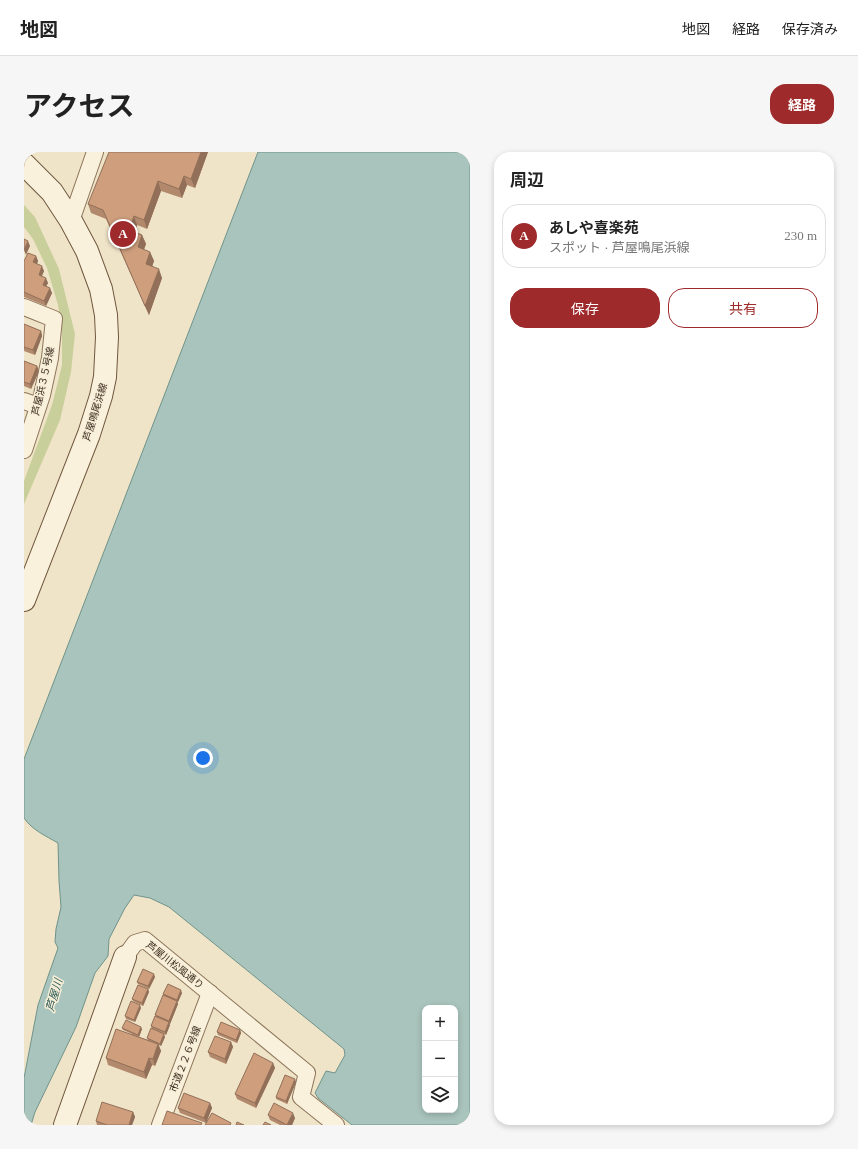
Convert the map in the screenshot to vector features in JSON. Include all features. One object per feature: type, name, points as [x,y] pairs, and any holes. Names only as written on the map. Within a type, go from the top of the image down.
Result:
[{"type":"main road","name":"芦屋鳴尾浜線","points":[[24,164],[52,192],[87,251],[101,290],[106,315],[107,337],[105,377],[101,396],[89,434],[28,577],[24,600]]},
{"type":"main road","name":"芦屋川松風通り","points":[[65,1125],[125,957]]},
{"type":"street","points":[[70,221],[95,152]]},
{"type":"street","name":"芦屋浜３５号線","points":[[24,308],[54,319],[50,358],[31,403],[24,450]]},
{"type":"street","name":"芦屋川松風通り","points":[[125,957],[135,943],[145,940],[307,1073],[301,1097],[318,1119]]},
{"type":"street","name":"市道２２６号線","points":[[160,1125],[210,993]]},
{"type":"street","points":[[318,1119],[336,1125]]},
{"type":"green space","points":[[24,205],[35,217],[59,269],[75,334],[71,372],[60,420],[24,504],[24,481],[52,405],[62,365],[62,332],[58,305],[47,268],[33,239],[24,227]]},
{"type":"water","name":"芦屋川","points":[[258,152],[470,152],[470,1125],[352,1125],[318,1098],[315,1093],[326,1071],[335,1073],[345,1055],[344,1049],[169,907],[150,898],[134,895],[125,908],[109,939],[108,956],[95,973],[76,1027],[35,1112],[31,1125],[24,1125],[24,1078],[38,1005],[58,948],[55,942],[56,929],[61,907],[58,843],[35,829],[24,818],[24,759]]},
{"type":"building","points":[[109,152],[201,152],[191,179],[184,176],[179,189],[158,181],[144,220],[134,216],[129,230],[142,235],[138,247],[150,252],[146,264],[159,269],[145,306],[103,210],[88,204]]},
{"type":"building","points":[[24,239],[28,241],[24,250]]},
{"type":"building","points":[[28,253],[36,256],[33,262],[42,266],[39,275],[46,278],[43,285],[50,288],[44,301],[24,292],[24,261]]},
{"type":"building","points":[[24,324],[41,331],[33,350],[24,347]]},
{"type":"building","points":[[24,361],[37,366],[30,384],[24,382]]},
{"type":"building","points":[[143,969],[154,974],[148,986],[137,982]]},
{"type":"building","points":[[168,984],[181,990],[177,1000],[163,994]]},
{"type":"building","points":[[138,985],[148,989],[142,1003],[132,999]]},
{"type":"building","points":[[163,995],[177,1001],[169,1021],[155,1015]]},
{"type":"building","points":[[131,1001],[140,1005],[134,1020],[125,1016]]},
{"type":"building","points":[[155,1016],[169,1022],[165,1032],[151,1026]]},
{"type":"building","points":[[126,1020],[141,1027],[138,1035],[122,1028]]},
{"type":"building","points":[[221,1022],[240,1030],[236,1040],[217,1032]]},
{"type":"building","points":[[151,1028],[164,1034],[160,1044],[147,1038]]},
{"type":"building","points":[[116,1029],[158,1044],[153,1059],[149,1058],[144,1072],[106,1058]]},
{"type":"building","points":[[215,1036],[231,1042],[225,1059],[208,1052]]},
{"type":"building","points":[[254,1053],[273,1063],[255,1103],[235,1094]]},
{"type":"building","points":[[285,1075],[295,1079],[286,1101],[276,1097]]},
{"type":"building","points":[[184,1093],[210,1103],[204,1118],[178,1108]]},
{"type":"building","points":[[102,1102],[133,1112],[129,1125],[107,1125],[96,1121]]},
{"type":"building","points":[[274,1103],[293,1113],[287,1125],[268,1115]]},
{"type":"building","points":[[167,1111],[202,1123],[201,1125],[162,1125]]},
{"type":"building","points":[[212,1113],[231,1123],[230,1125],[205,1125]]},
{"type":"building","points":[[237,1122],[244,1125],[236,1125]]},
{"type":"building","points":[[265,1122],[271,1125],[263,1125]]},
{"type":"place","name":"あしや喜楽苑","points":[[123,234]]}]
